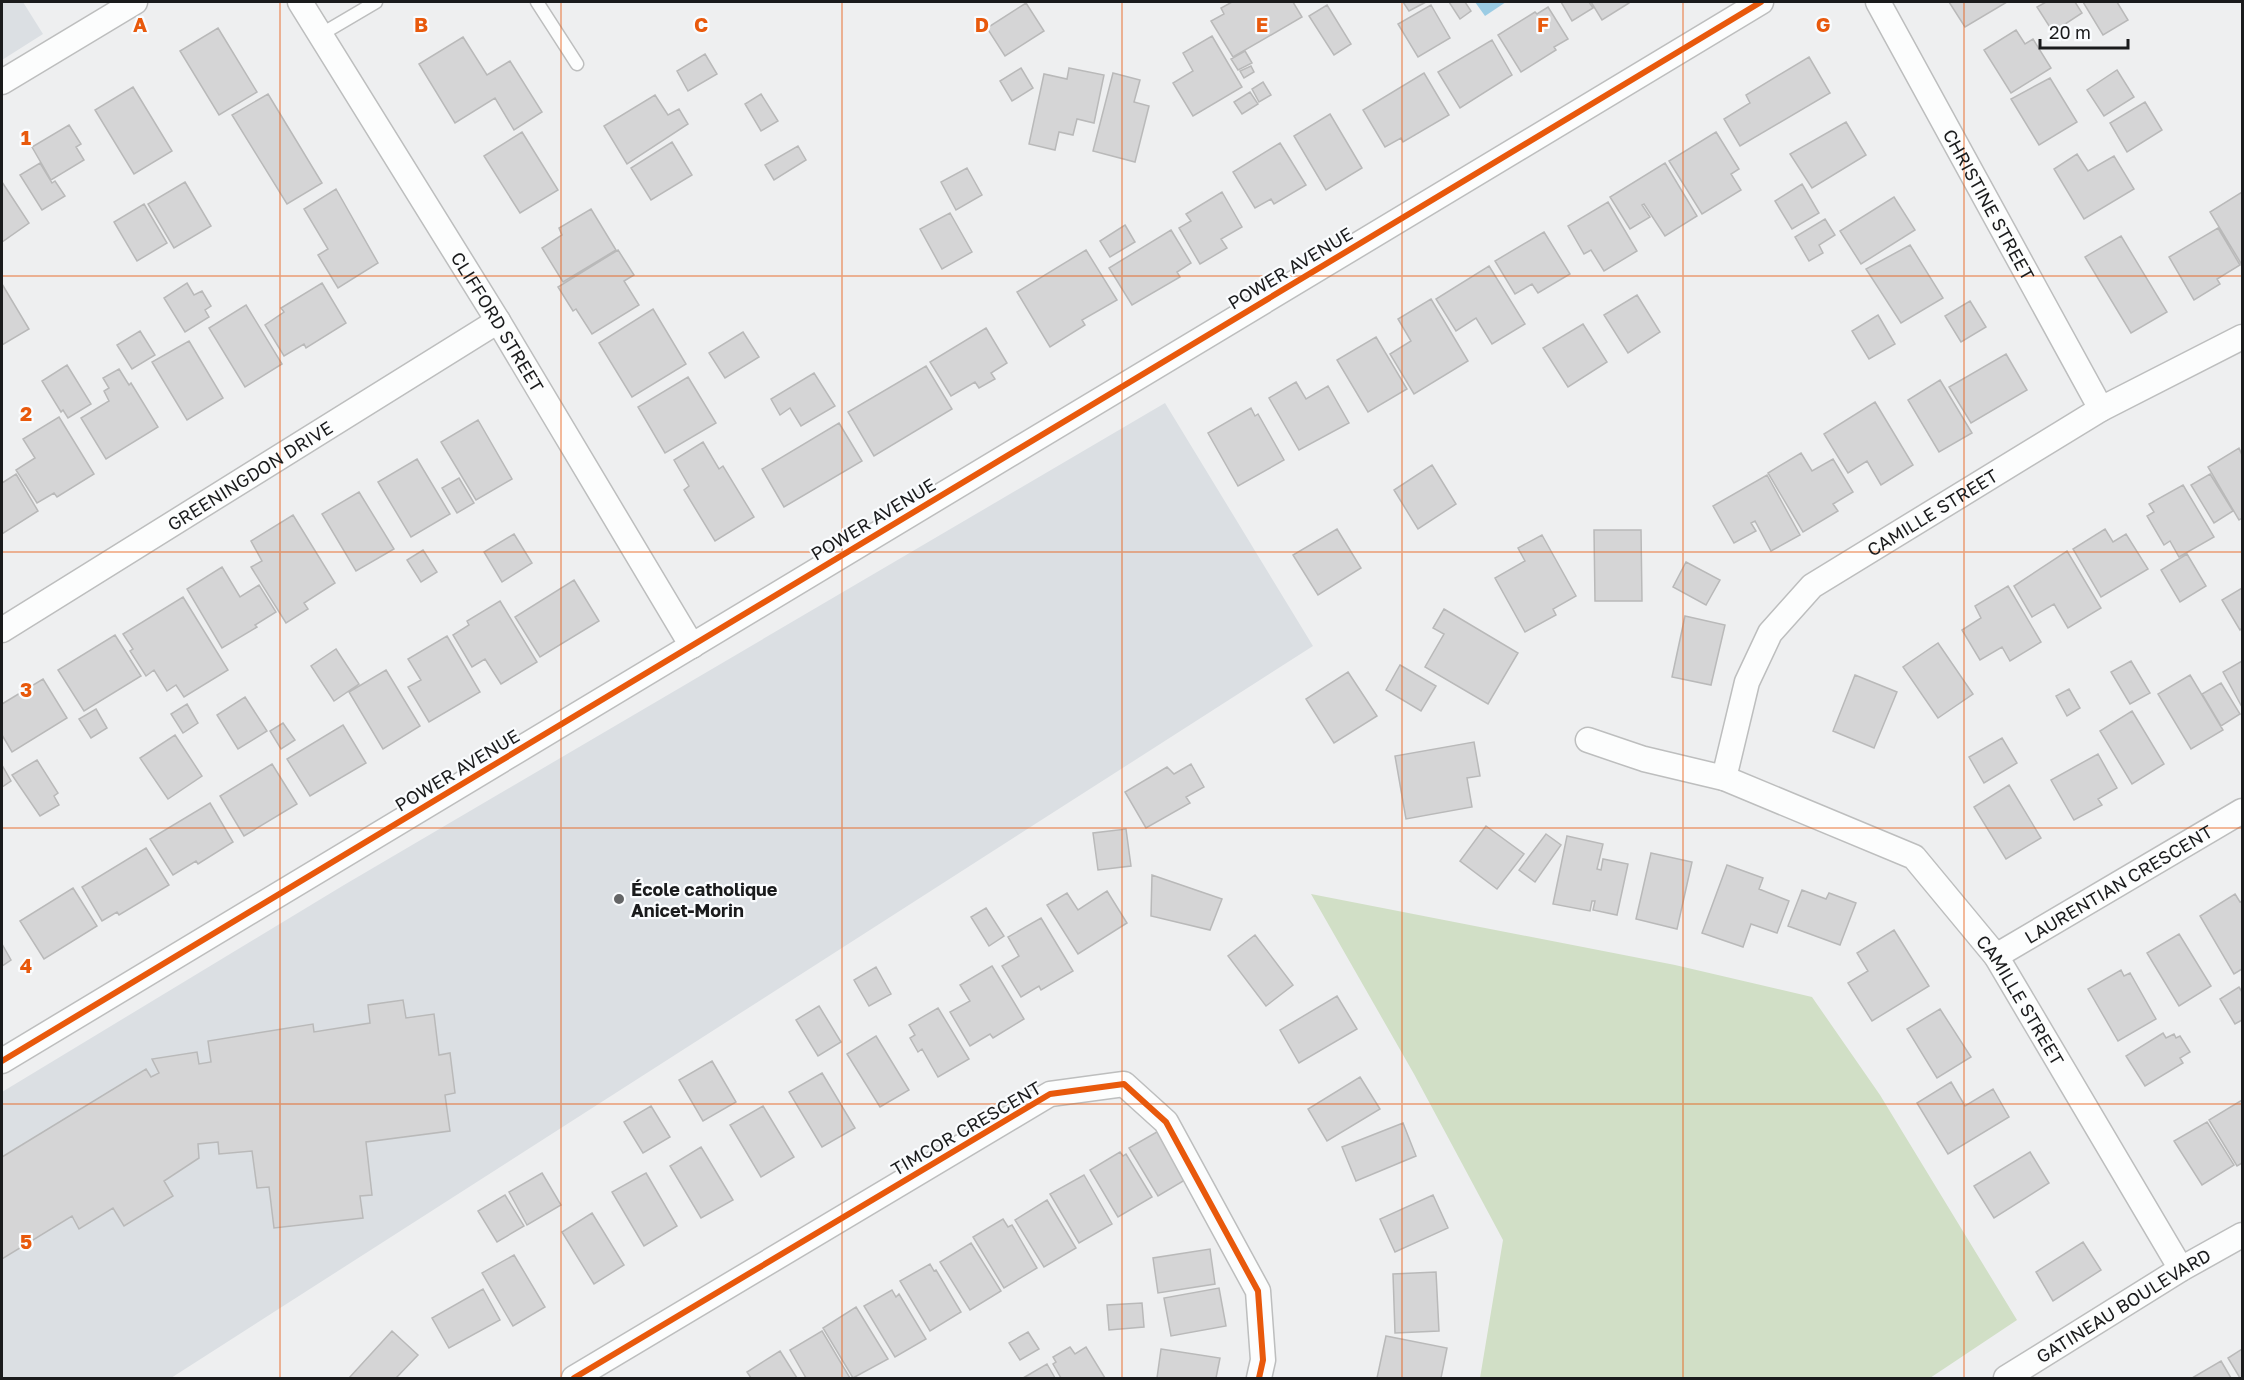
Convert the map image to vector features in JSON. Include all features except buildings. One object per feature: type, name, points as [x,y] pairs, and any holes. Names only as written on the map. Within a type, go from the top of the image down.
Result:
[{"type":"street","points":[[2,82],[135,2]]},
{"type":"street","name":"CLIFFORD STREET","points":[[300,2],[498,321],[692,646]]},
{"type":"street","name":"POWER AVENUE","points":[[2,1061],[1761,2]]},
{"type":"street","name":"CHRISTINE STREET","points":[[1878,2],[2101,409]]},
{"type":"street","name":"GREENINGDON DRIVE","points":[[2,630],[498,321]]},
{"type":"street","name":"CAMILLE STREET","points":[[1724,777],[1746,682],[1770,633],[1812,586],[2101,409],[2242,337]]},
{"type":"street","name":"CAMILLE STREET","points":[[1588,740],[1644,759],[1724,777],[1914,857],[1996,956],[2181,1269]]},
{"type":"street","name":"LAURENTIAN CRESCENT","points":[[1996,956],[2242,811]]},
{"type":"street","name":"TIMCOR CRESCENT","points":[[574,1378],[1050,1094],[1124,1084],[1166,1122],[1258,1291],[1263,1360],[1259,1378]]},
{"type":"street","name":"GATINEAU BOULEVARD","points":[[2006,1378],[2181,1269],[2242,1235]]},
{"type":"lane","points":[[321,35],[376,2]]},
{"type":"lane","points":[[537,2],[577,64]]},
{"type":"shaded area","points":[[2,2],[23,2],[43,34],[2,60]]},
{"type":"shaded area","name":"École catholique Anicet-Morin","points":[[1165,403],[1313,646],[171,1378],[2,1378],[2,1092],[344,885]]},
{"type":"green space","points":[[1311,894],[1675,965],[1812,997],[1880,1095],[2017,1320],[1930,1378],[1480,1378],[1503,1240],[1414,1074]]},
{"type":"water","points":[[1475,2],[1506,2],[1485,16]]},
{"type":"cycle path","points":[[2,1061],[1761,2]]},
{"type":"cycle path","points":[[574,1378],[1050,1094],[1124,1084],[1166,1122],[1258,1291],[1263,1360],[1259,1378]]},
{"type":"place","name":"École catholique Anicet-Morin","points":[[619,899]]}]
